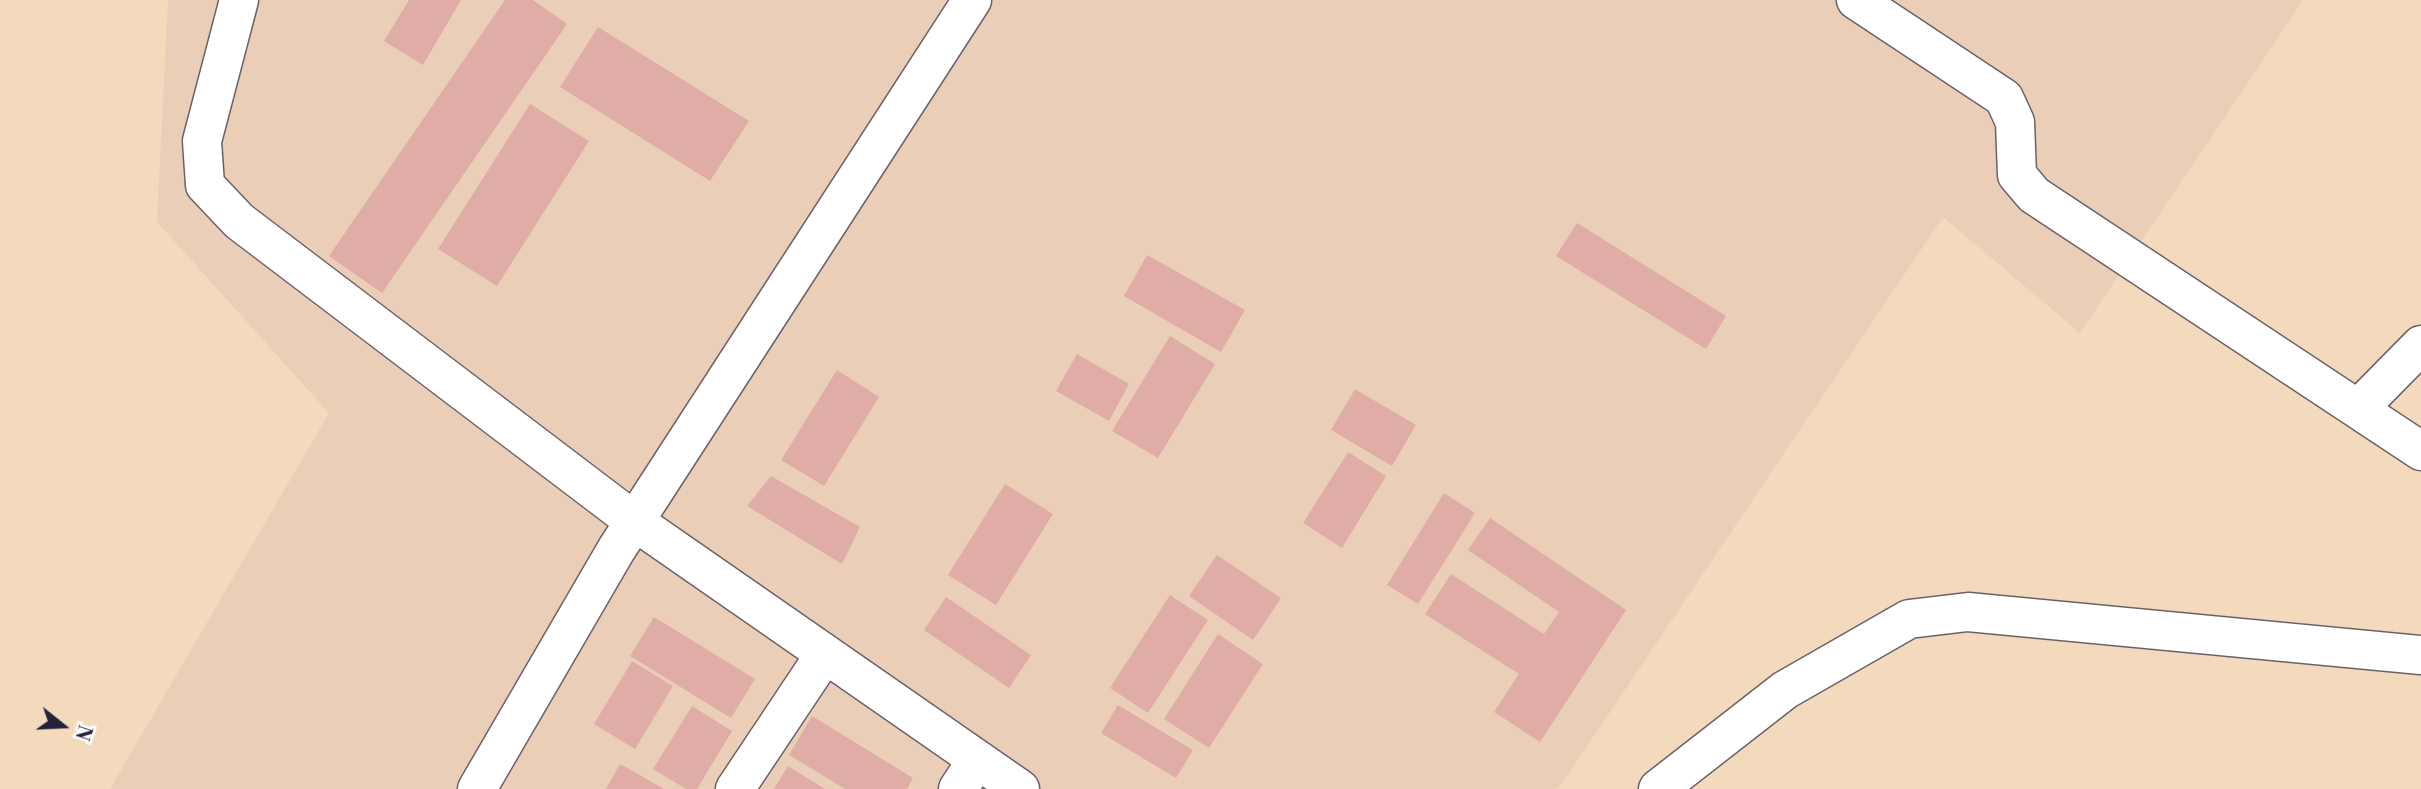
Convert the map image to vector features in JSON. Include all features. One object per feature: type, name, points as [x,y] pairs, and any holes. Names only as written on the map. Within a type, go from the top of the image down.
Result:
[{"type":"lane","points":[[239,0],[202,141],[205,185],[239,222],[634,522],[825,654],[967,774],[1020,789]]},
{"type":"lane","points":[[477,789],[634,522],[972,0]]},
{"type":"lane","points":[[1856,0],[2004,98],[2015,122],[2017,175],[2034,195],[2421,451]]},
{"type":"lane","points":[[2358,409],[2421,345]]},
{"type":"lane","points":[[1658,789],[1785,690],[1909,619],[1968,612],[2421,655]]},
{"type":"lane","points":[[735,789],[825,654]]},
{"type":"shaded area","points":[[168,0],[2303,0],[2080,333],[1943,217],[1561,785],[1554,789],[110,789],[329,413],[157,222]]},
{"type":"building","points":[[409,0],[461,0],[423,65],[384,41]]},
{"type":"building","points":[[505,0],[533,0],[567,24],[382,293],[329,256]]},
{"type":"building","points":[[598,27],[749,121],[710,181],[560,87]]},
{"type":"building","points":[[530,104],[589,141],[497,286],[438,249]]},
{"type":"building","points":[[1577,223],[1726,316],[1706,349],[1556,256]]},
{"type":"building","points":[[1147,255],[1245,310],[1221,352],[1124,296]]},
{"type":"building","points":[[1170,336],[1215,364],[1158,458],[1112,431]]},
{"type":"building","points":[[1077,354],[1129,384],[1109,421],[1056,391]]},
{"type":"building","points":[[837,370],[879,397],[824,486],[781,460]]},
{"type":"building","points":[[1355,389],[1416,425],[1392,466],[1331,430]]},
{"type":"building","points":[[1348,452],[1386,476],[1342,548],[1303,523]]},
{"type":"building","points":[[771,476],[860,527],[842,564],[747,506]]},
{"type":"building","points":[[1005,484],[1053,514],[996,605],[948,575]]},
{"type":"building","points":[[1444,493],[1475,513],[1418,604],[1387,585]]},
{"type":"building","points":[[1490,518],[1626,610],[1540,742],[1494,712],[1519,674],[1425,614],[1451,574],[1544,634],[1559,612],[1468,550]]},
{"type":"building","points":[[1217,555],[1281,598],[1253,640],[1189,596]]},
{"type":"building","points":[[1170,595],[1208,620],[1148,713],[1110,688]]},
{"type":"building","points":[[946,597],[1031,655],[1009,688],[924,630]]},
{"type":"building","points":[[654,617],[755,679],[731,718],[630,656]]},
{"type":"building","points":[[1218,634],[1263,664],[1209,748],[1164,719]]},
{"type":"building","points":[[632,661],[673,686],[635,749],[594,724]]},
{"type":"building","points":[[1118,705],[1193,750],[1176,778],[1101,733]]},
{"type":"building","points":[[692,706],[732,731],[697,789],[686,789],[653,769]]},
{"type":"building","points":[[812,716],[913,778],[907,789],[845,789],[789,755]]},
{"type":"building","points":[[620,764],[664,789],[606,789]]},
{"type":"building","points":[[788,766],[825,789],[774,789]]}]
